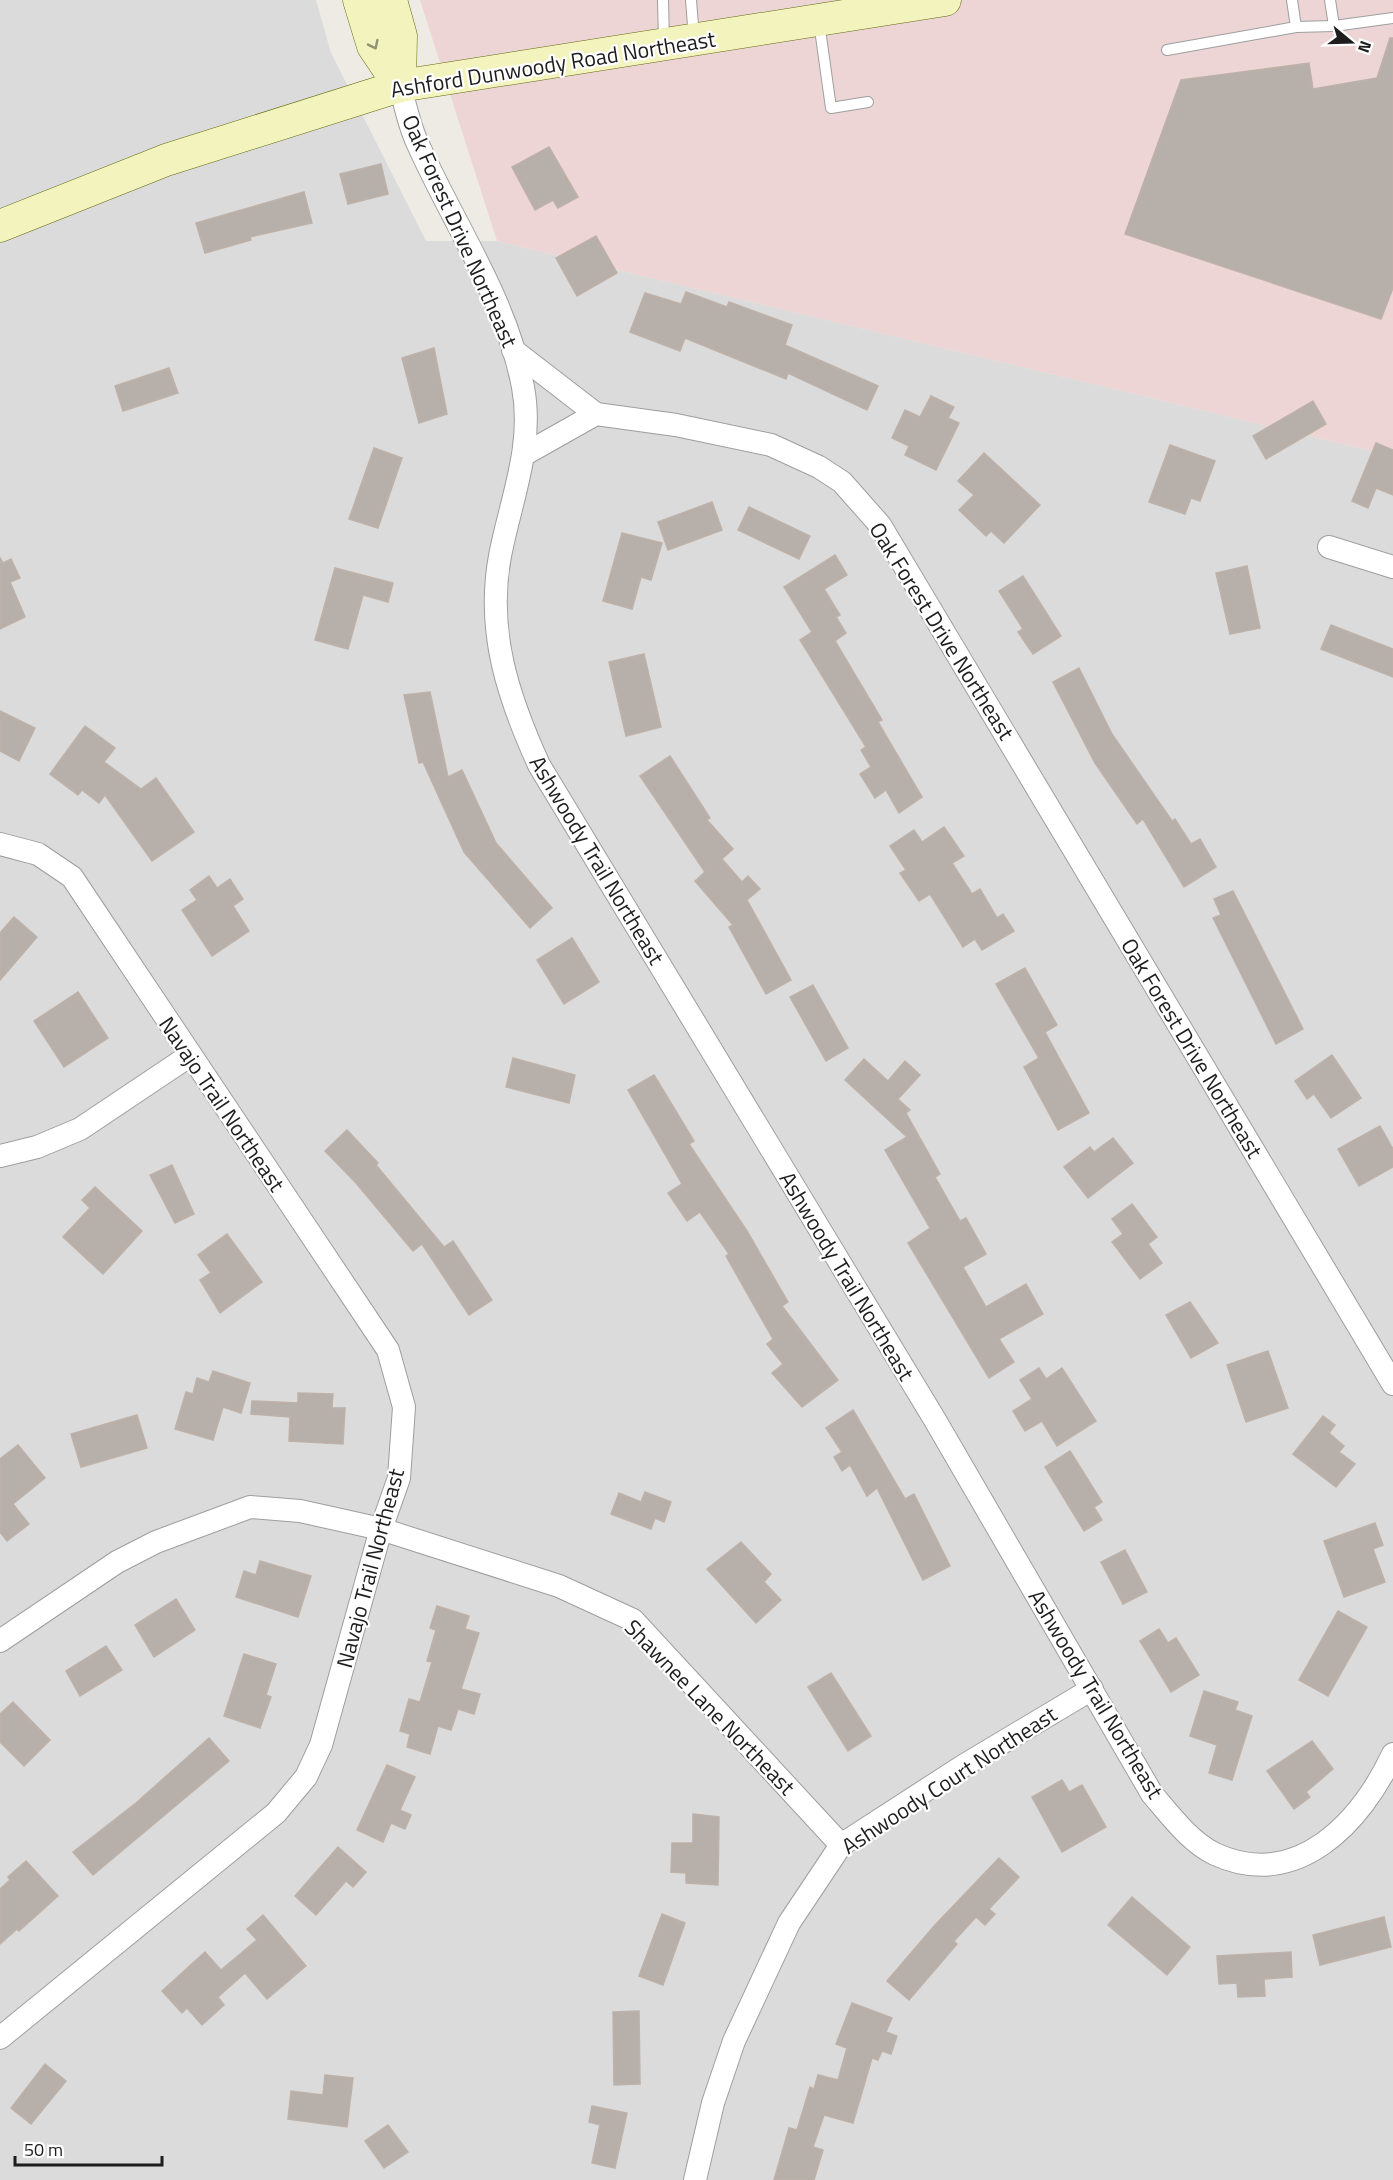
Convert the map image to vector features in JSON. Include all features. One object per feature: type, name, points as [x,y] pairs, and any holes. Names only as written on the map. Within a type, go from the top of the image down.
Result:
[{"type":"main road","points":[[359,0],[373,46],[400,86]]},
{"type":"main road","points":[[391,0],[401,36],[400,86]]},
{"type":"main road","name":"Ashford Dunwoody Road Northeast","points":[[0,226],[166,160],[400,86],[819,22],[945,0]]},
{"type":"street","name":"Oak Forest Drive Northeast","points":[[400,86],[416,141],[474,254],[508,330],[523,387],[526,420],[525,454]]},
{"type":"street","points":[[513,350],[596,414],[525,454]]},
{"type":"street","name":"Oak Forest Drive Northeast","points":[[596,414],[676,425],[771,445],[819,466],[842,482],[880,525],[1393,1384]]},
{"type":"street","name":"Ashwoody Trail Northeast","points":[[525,454],[501,554],[495,593],[496,627],[503,670],[516,713],[539,765],[934,1420],[1152,1794],[1185,1832],[1213,1853],[1245,1865],[1276,1863],[1307,1856],[1332,1839],[1379,1783],[1393,1754]]},
{"type":"street","points":[[1329,547],[1393,567]]},
{"type":"street","name":"Navajo Trail Northeast","points":[[0,844],[38,854],[72,877],[189,1056],[388,1350],[405,1407],[399,1478],[381,1529],[321,1745],[306,1777],[276,1813],[0,2038]]},
{"type":"street","points":[[0,1156],[37,1147],[80,1129],[189,1056]]},
{"type":"street","name":"Shawnee Lane Northeast","points":[[0,1641],[117,1562],[156,1542],[250,1507],[300,1511],[381,1529],[559,1586],[633,1620],[841,1845]]},
{"type":"street","name":"Ashwoody Court Northeast","points":[[695,2180],[713,2103],[734,2040],[789,1923],[841,1845],[963,1766],[1092,1689]]},
{"type":"lane","points":[[663,0],[679,43]]},
{"type":"lane","points":[[679,43],[692,0]]},
{"type":"lane","points":[[1292,0],[1296,27]]},
{"type":"lane","points":[[1330,0],[1334,26]]},
{"type":"lane","points":[[1167,50],[1296,27],[1334,26],[1393,18]]},
{"type":"lane","points":[[819,22],[831,108],[868,102]]},
{"type":"shaded area","points":[[0,0],[316,0],[331,53],[426,241],[497,241],[1393,456],[1393,2180],[0,2180]]},
{"type":"shaded area","points":[[420,0],[1393,0],[1393,456],[497,241]]},
{"type":"building","points":[[1390,38],[1393,38],[1393,288],[1381,319],[1125,234],[1181,80],[1309,63],[1313,89],[1377,78]]},
{"type":"building","points":[[549,147],[578,197],[558,208],[553,200],[535,210],[512,167]]},
{"type":"building","points":[[381,164],[388,194],[348,204],[340,174]]},
{"type":"building","points":[[304,192],[312,223],[250,237],[251,240],[205,253],[196,223]]},
{"type":"building","points":[[596,236],[617,273],[577,296],[556,258]]},
{"type":"building","points":[[686,292],[727,307],[729,302],[792,325],[785,345],[878,386],[867,410],[788,373],[786,379],[685,338],[680,351],[630,332],[645,293],[681,304]]},
{"type":"building","points":[[434,348],[447,414],[419,423],[402,358]]},
{"type":"building","points":[[169,368],[178,393],[123,411],[115,386]]},
{"type":"building","points":[[931,396],[954,407],[948,418],[959,423],[936,470],[905,455],[909,446],[892,438],[905,410],[920,417]]},
{"type":"building","points":[[1313,401],[1326,424],[1266,459],[1253,436]]},
{"type":"building","points":[[1376,443],[1393,450],[1393,495],[1376,488],[1368,508],[1352,501]]},
{"type":"building","points":[[1170,445],[1215,461],[1200,501],[1191,498],[1185,514],[1149,502]]},
{"type":"building","points":[[374,448],[402,458],[378,528],[349,519]]},
{"type":"building","points":[[984,453],[1040,505],[1004,543],[991,531],[986,536],[959,510],[974,495],[958,481]]},
{"type":"building","points":[[712,502],[722,530],[668,550],[658,522]]},
{"type":"building","points":[[749,507],[810,536],[799,559],[738,530]]},
{"type":"building","points":[[622,533],[662,543],[651,580],[641,577],[632,609],[603,601]]},
{"type":"building","points":[[835,555],[847,575],[824,589],[840,615],[836,617],[846,633],[835,641],[882,720],[878,722],[922,797],[899,813],[886,790],[875,798],[860,774],[871,767],[861,750],[866,747],[800,640],[812,632],[784,587]]},
{"type":"building","points":[[0,558],[3,563],[11,559],[20,578],[10,582],[25,617],[0,629]]},
{"type":"building","points":[[1247,566],[1260,628],[1230,634],[1216,573]]},
{"type":"building","points":[[335,568],[393,583],[388,602],[363,595],[348,649],[315,640]]},
{"type":"building","points":[[1023,576],[1061,636],[1033,654],[1018,632],[1023,629],[999,591]]},
{"type":"building","points":[[1331,625],[1393,649],[1393,677],[1321,649]]},
{"type":"building","points":[[644,654],[661,727],[626,736],[609,662]]},
{"type":"building","points":[[1079,668],[1112,734],[1172,821],[1175,819],[1191,844],[1200,839],[1216,867],[1184,887],[1143,819],[1137,824],[1095,763],[1053,682]]},
{"type":"building","points":[[430,692],[448,777],[462,770],[496,843],[552,908],[530,928],[464,852],[423,762],[419,763],[404,695]]},
{"type":"building","points":[[0,711],[35,728],[19,761],[0,751]]},
{"type":"building","points":[[85,726],[115,748],[104,762],[141,789],[156,778],[194,832],[152,861],[105,795],[99,803],[82,790],[78,795],[50,774]]},
{"type":"building","points":[[670,756],[710,818],[707,820],[733,849],[722,859],[742,882],[748,876],[760,889],[747,900],[791,980],[766,994],[729,927],[733,925],[695,881],[705,872],[640,776]]},
{"type":"building","points":[[944,827],[964,856],[952,863],[972,894],[980,889],[997,918],[1003,914],[1014,931],[982,950],[975,939],[963,947],[930,894],[919,901],[900,873],[906,870],[890,846],[914,830],[922,842]]},
{"type":"building","points":[[209,876],[217,888],[230,879],[243,899],[233,906],[249,931],[212,956],[182,910],[197,900],[190,890]]},
{"type":"building","points":[[1233,891],[1303,1029],[1276,1044],[1213,918],[1221,915],[1214,899]]},
{"type":"building","points":[[14,917],[37,937],[0,980],[0,933]]},
{"type":"building","points":[[572,938],[599,982],[564,1004],[537,960]]},
{"type":"building","points":[[1025,968],[1057,1025],[1045,1032],[1089,1113],[1058,1130],[1024,1067],[1039,1058],[996,984]]},
{"type":"building","points":[[813,985],[848,1048],[826,1061],[790,997]]},
{"type":"building","points":[[78,992],[108,1038],[64,1067],[34,1021]]},
{"type":"building","points":[[1332,1055],[1361,1098],[1331,1118],[1314,1094],[1307,1099],[1295,1081]]},
{"type":"building","points":[[513,1058],[575,1075],[569,1103],[506,1087]]},
{"type":"building","points":[[864,1059],[888,1081],[905,1061],[920,1075],[898,1099],[910,1110],[906,1113],[940,1174],[935,1177],[960,1221],[966,1218],[986,1254],[963,1267],[986,1307],[1026,1284],[1043,1314],[999,1339],[1014,1362],[989,1378],[908,1243],[930,1228],[885,1150],[907,1137],[845,1080]]},
{"type":"building","points":[[654,1075],[694,1141],[689,1144],[747,1231],[788,1302],[782,1306],[838,1380],[802,1407],[772,1373],[783,1364],[767,1344],[773,1339],[726,1256],[729,1254],[700,1212],[687,1221],[668,1193],[682,1184],[628,1090]]},
{"type":"building","points":[[1380,1126],[1393,1149],[1393,1167],[1359,1186],[1338,1149]]},
{"type":"building","points":[[347,1130],[378,1163],[376,1165],[444,1247],[453,1241],[492,1300],[469,1315],[422,1244],[413,1251],[356,1183],[325,1151]]},
{"type":"building","points":[[1113,1138],[1133,1163],[1088,1198],[1064,1167],[1090,1147],[1094,1152]]},
{"type":"building","points":[[172,1165],[194,1214],[175,1223],[150,1175]]},
{"type":"building","points":[[95,1187],[142,1231],[103,1274],[63,1237],[90,1208],[82,1200]]},
{"type":"building","points":[[1132,1204],[1157,1237],[1148,1244],[1162,1263],[1140,1279],[1112,1242],[1123,1234],[1112,1219]]},
{"type":"building","points":[[227,1234],[262,1282],[220,1313],[200,1280],[211,1273],[198,1255]]},
{"type":"building","points":[[1190,1302],[1218,1343],[1191,1358],[1166,1315]]},
{"type":"building","points":[[1268,1351],[1288,1408],[1246,1422],[1227,1365]]},
{"type":"building","points":[[1039,1368],[1046,1379],[1062,1368],[1096,1421],[1057,1446],[1042,1421],[1025,1431],[1013,1411],[1032,1399],[1020,1380]]},
{"type":"building","points":[[213,1371],[250,1383],[241,1413],[223,1407],[213,1440],[175,1429],[186,1392],[193,1394],[197,1378],[209,1382]]},
{"type":"building","points":[[298,1393],[333,1394],[332,1408],[345,1408],[343,1444],[289,1441],[290,1417],[251,1414],[252,1401],[298,1403]]},
{"type":"building","points":[[853,1410],[905,1499],[914,1494],[950,1566],[923,1580],[877,1488],[867,1496],[850,1465],[842,1471],[834,1457],[842,1452],[826,1428]]},
{"type":"building","points":[[137,1415],[147,1448],[81,1467],[71,1434]]},
{"type":"building","points":[[1323,1416],[1335,1425],[1329,1433],[1344,1446],[1339,1452],[1355,1464],[1336,1487],[1293,1454]]},
{"type":"building","points":[[18,1445],[45,1478],[13,1504],[29,1524],[7,1541],[0,1532],[0,1459]]},
{"type":"building","points":[[1070,1451],[1102,1502],[1094,1507],[1102,1520],[1084,1531],[1045,1467]]},
{"type":"building","points":[[645,1492],[671,1502],[664,1522],[655,1518],[651,1529],[611,1514],[619,1493],[641,1502]]},
{"type":"building","points":[[1375,1523],[1383,1545],[1373,1549],[1385,1582],[1344,1597],[1324,1541]]},
{"type":"building","points":[[741,1542],[771,1574],[764,1582],[781,1600],[756,1623],[707,1569]]},
{"type":"building","points":[[1125,1550],[1147,1592],[1123,1604],[1101,1562]]},
{"type":"building","points":[[260,1561],[311,1576],[298,1617],[236,1597],[244,1571],[256,1575]]},
{"type":"building","points":[[176,1599],[195,1630],[154,1657],[135,1625]]},
{"type":"building","points":[[437,1606],[469,1616],[465,1629],[479,1633],[461,1689],[480,1694],[474,1714],[458,1709],[451,1730],[438,1726],[430,1754],[407,1747],[410,1734],[400,1731],[409,1699],[420,1702],[432,1662],[427,1661],[436,1630],[430,1628]]},
{"type":"building","points":[[1338,1611],[1367,1627],[1328,1696],[1299,1680]]},
{"type":"building","points":[[1159,1629],[1168,1643],[1176,1638],[1199,1675],[1171,1692],[1140,1641]]},
{"type":"building","points":[[106,1646],[122,1670],[80,1696],[66,1671]]},
{"type":"building","points":[[244,1654],[276,1664],[266,1695],[271,1697],[260,1728],[224,1716]]},
{"type":"building","points":[[831,1673],[871,1736],[848,1751],[808,1687]]},
{"type":"building","points":[[1204,1691],[1238,1702],[1235,1710],[1252,1716],[1232,1780],[1209,1773],[1217,1745],[1190,1736]]},
{"type":"building","points":[[13,1702],[50,1740],[24,1766],[0,1742],[0,1714]]},
{"type":"building","points":[[209,1738],[229,1761],[93,1875],[73,1852],[136,1803]]},
{"type":"building","points":[[1312,1741],[1333,1769],[1306,1792],[1310,1797],[1294,1809],[1267,1771]]},
{"type":"building","points":[[387,1765],[415,1777],[400,1810],[411,1815],[405,1829],[391,1823],[383,1842],[357,1830]]},
{"type":"building","points":[[1062,1780],[1069,1792],[1082,1785],[1106,1827],[1062,1852],[1032,1797]]},
{"type":"building","points":[[693,1814],[719,1817],[718,1885],[686,1883],[686,1873],[671,1872],[672,1843],[693,1843]]},
{"type":"building","points":[[338,1847],[366,1872],[353,1887],[346,1881],[316,1915],[295,1896]]},
{"type":"building","points":[[999,1858],[1019,1877],[989,1909],[995,1914],[985,1925],[976,1917],[954,1941],[957,1944],[909,2000],[887,1981],[935,1925]]},
{"type":"building","points":[[26,1861],[58,1896],[19,1931],[17,1929],[0,1944],[0,1889],[10,1880],[8,1877]]},
{"type":"building","points":[[1132,1897],[1190,1947],[1167,1975],[1108,1925]]},
{"type":"building","points":[[662,1914],[685,1923],[663,1985],[639,1976]]},
{"type":"building","points":[[263,1915],[306,1966],[267,1999],[245,1973],[218,1997],[224,2005],[202,2025],[187,2008],[182,2013],[162,1991],[205,1952],[221,1970],[257,1940],[247,1929]]},
{"type":"building","points":[[1384,1917],[1391,1947],[1320,1965],[1313,1935]]},
{"type":"building","points":[[1291,1952],[1292,1977],[1264,1979],[1265,1996],[1238,1997],[1237,1983],[1219,1984],[1217,1956]]},
{"type":"building","points":[[852,2003],[892,2018],[886,2032],[897,2036],[891,2054],[882,2051],[878,2060],[872,2058],[853,2123],[824,2115],[813,2147],[823,2150],[814,2180],[774,2180],[789,2128],[797,2130],[810,2087],[814,2089],[818,2075],[838,2080],[847,2048],[836,2044]]},
{"type":"building","points":[[639,2011],[640,2084],[614,2085],[613,2012]]},
{"type":"building","points":[[45,2064],[66,2081],[31,2124],[11,2108]]},
{"type":"building","points":[[325,2075],[353,2078],[347,2127],[288,2119],[291,2091],[323,2095]]},
{"type":"building","points":[[592,2106],[627,2113],[615,2168],[592,2163],[600,2125],[589,2122]]},
{"type":"building","points":[[388,2125],[408,2152],[384,2168],[365,2141]]}]
